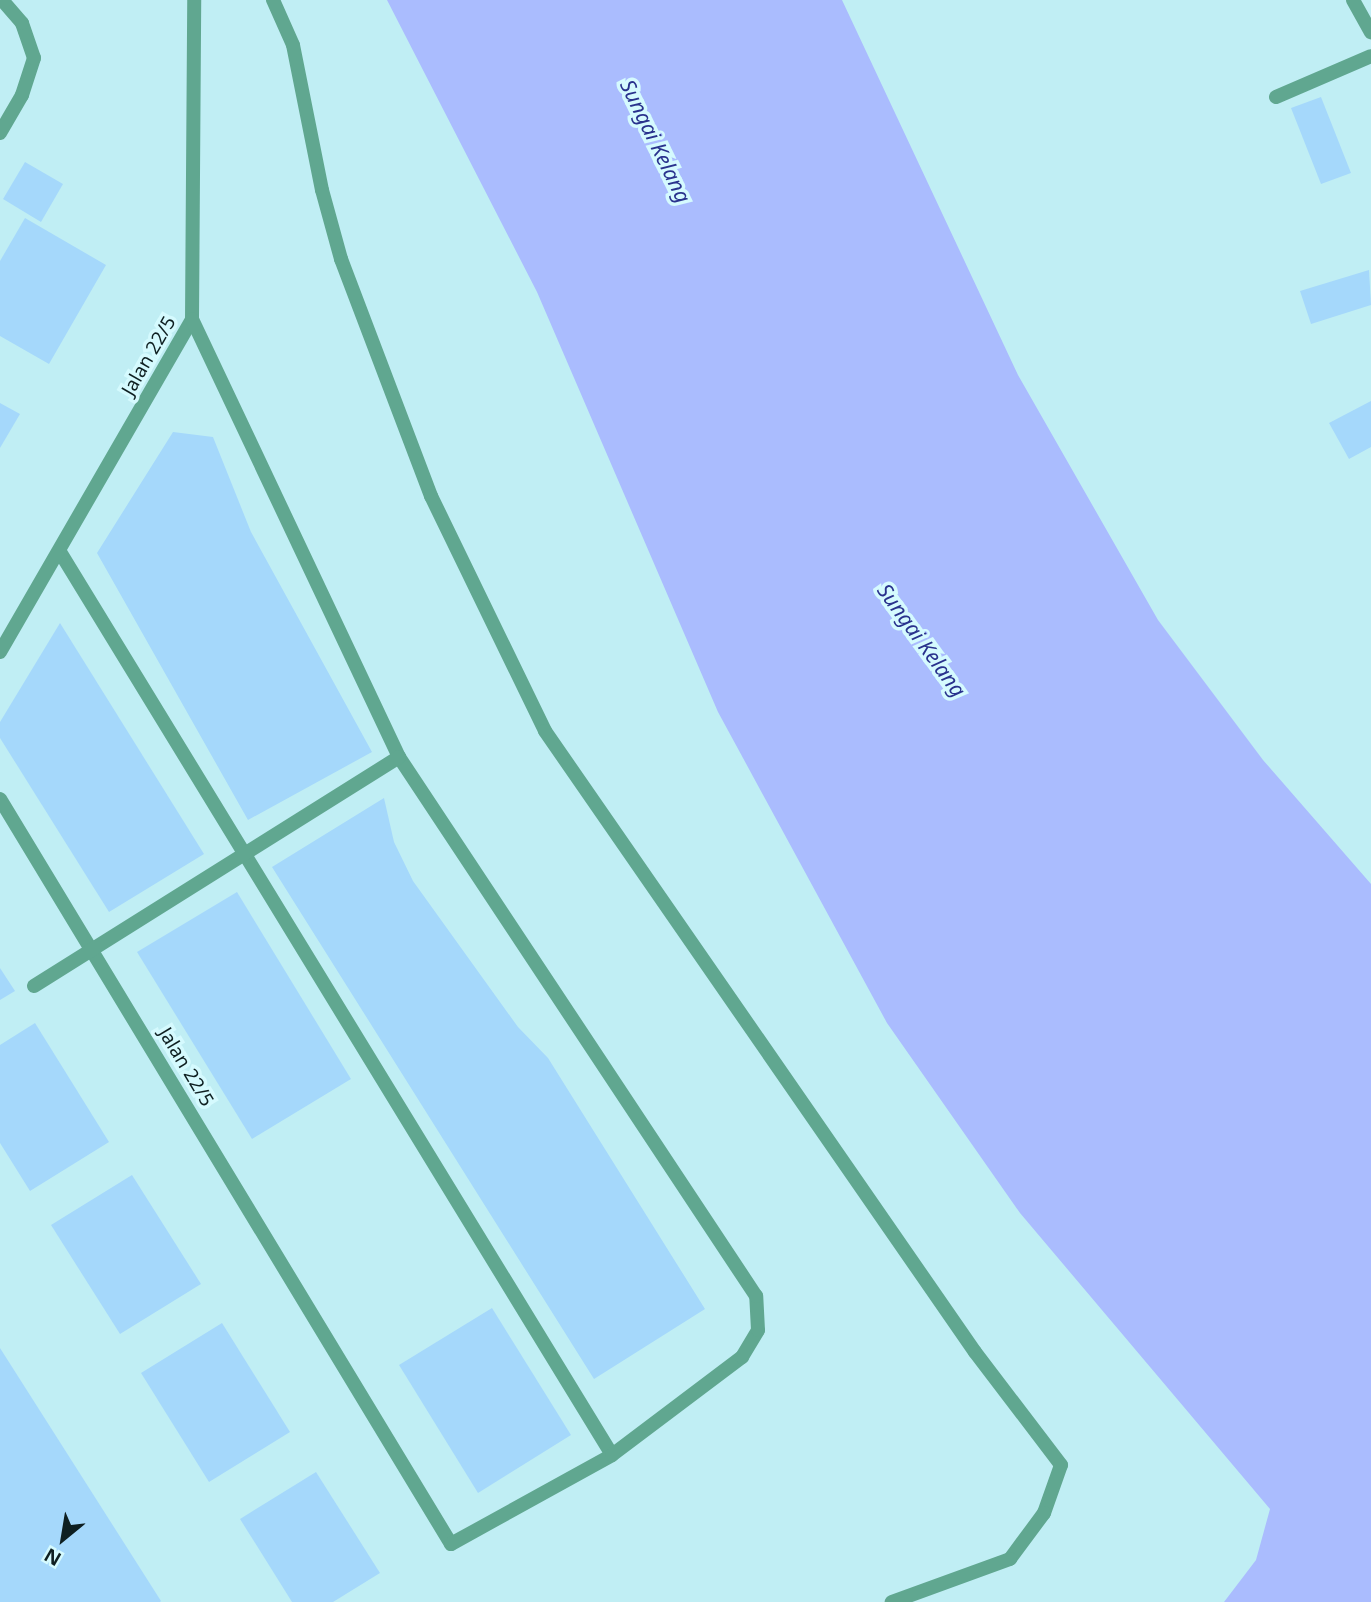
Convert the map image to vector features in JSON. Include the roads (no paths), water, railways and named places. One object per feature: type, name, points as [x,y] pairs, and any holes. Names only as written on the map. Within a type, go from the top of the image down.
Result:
[{"type":"lane","points":[[0,133],[22,95],[34,58],[22,23],[2,0]]},
{"type":"lane","name":"Jalan 22/5","points":[[0,652],[192,319],[194,0]]},
{"type":"lane","points":[[273,0],[293,45],[321,190],[341,259],[431,496],[545,731],[975,1352],[1061,1465],[1044,1513],[1010,1559],[892,1602]]},
{"type":"lane","points":[[1353,0],[1371,32]]},
{"type":"lane","points":[[1276,97],[1371,56]]},
{"type":"lane","points":[[60,552],[612,1455],[742,1357],[758,1330],[756,1296],[399,757],[192,319]]},
{"type":"lane","points":[[34,986],[91,947],[399,757]]},
{"type":"lane","name":"Jalan 22/5","points":[[0,799],[451,1544],[612,1455]]},
{"type":"water","name":"Sungai Kelang","points":[[387,0],[842,0],[1018,375],[1158,620],[1263,760],[1371,884],[1371,1602],[1224,1602],[1256,1560],[1270,1509],[1020,1213],[887,1023],[718,712],[537,292]]}]
